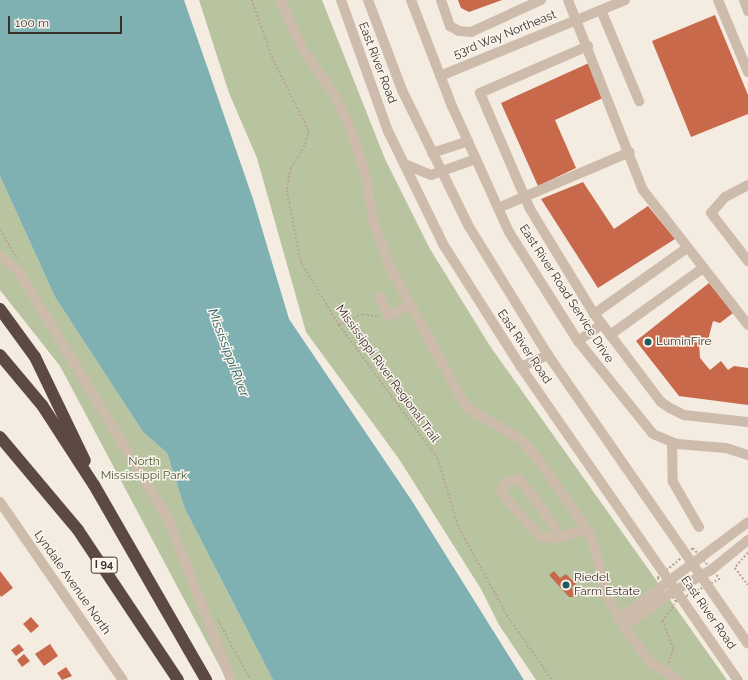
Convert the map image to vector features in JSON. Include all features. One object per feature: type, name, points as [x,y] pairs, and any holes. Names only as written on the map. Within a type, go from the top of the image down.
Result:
[{"type":"highway","points":[[0,309],[35,357],[94,485]]},
{"type":"highway","points":[[0,315],[48,384]]},
{"type":"highway","name":"I 94","points":[[0,355],[42,405],[94,485],[206,680]]},
{"type":"highway","name":"I 94","points":[[0,436],[100,559],[178,680]]},
{"type":"street","points":[[280,0],[302,48],[334,96],[352,132],[379,237],[410,305],[469,409],[520,438],[587,529],[596,549],[607,597],[621,623],[645,657],[662,672],[679,680]]},
{"type":"street","name":"East River Road","points":[[341,0],[404,164],[444,244],[520,367],[738,680]]},
{"type":"street","name":"East River Road","points":[[368,0],[397,80],[441,174],[548,356],[748,644]]},
{"type":"street","name":"East River Road Service Drive","points":[[411,0],[440,76],[498,208],[517,247],[578,341],[644,426],[672,443],[726,448],[748,455]]},
{"type":"street","points":[[441,0],[450,26],[459,31],[471,32],[541,0]]},
{"type":"street","points":[[568,0],[588,46],[644,190],[687,248],[748,325]]},
{"type":"street","name":"53rd Way Northeast","points":[[440,76],[601,10],[614,2],[625,0]]},
{"type":"street","points":[[718,0],[748,72]]},
{"type":"street","points":[[744,0],[748,11]]},
{"type":"street","points":[[601,10],[639,101]]},
{"type":"street","points":[[588,46],[480,93],[526,196],[594,314],[661,402],[684,415],[748,422]]},
{"type":"street","points":[[432,153],[468,141]]},
{"type":"street","points":[[498,208],[630,152]]},
{"type":"street","points":[[404,164],[418,172],[441,174],[476,159]]},
{"type":"street","points":[[748,185],[725,196],[711,213],[748,261]]},
{"type":"street","points":[[594,314],[687,248]]},
{"type":"street","points":[[0,256],[18,272],[169,521],[231,680]]},
{"type":"street","points":[[610,335],[703,268]]},
{"type":"street","points":[[379,297],[389,316],[410,305]]},
{"type":"street","points":[[578,341],[602,324]]},
{"type":"street","points":[[520,367],[548,356]]},
{"type":"street","points":[[672,443],[673,482],[699,527]]},
{"type":"street","points":[[556,538],[554,524],[519,479],[505,483],[502,492],[540,537],[556,538],[587,529]]},
{"type":"street","name":"Lyndale Avenue North","points":[[0,502],[123,680]]},
{"type":"street","points":[[621,623],[673,585],[693,564],[748,522]]},
{"type":"street","points":[[673,585],[701,575],[748,540]]},
{"type":"path","name":"Mississippi River Regional Trail","points":[[252,0],[272,57],[309,131],[305,146],[291,168],[288,199],[301,262],[339,325],[438,460],[459,528],[507,615],[552,680]]},
{"type":"path","points":[[339,325],[363,314],[389,316]]},
{"type":"path","points":[[748,553],[735,568],[748,584]]},
{"type":"path","points":[[662,672],[673,649],[662,621],[676,602]]},
{"type":"green space","points":[[199,0],[322,0],[385,159],[430,249],[490,346],[727,680],[536,680],[499,625],[481,589],[399,459],[306,332],[257,158],[229,93]]},
{"type":"green space","name":"North Mississippi Park","points":[[0,176],[55,297],[143,432],[167,453],[185,509],[273,680],[227,680],[60,366],[0,290]]},
{"type":"water","name":"Mississippi River","points":[[0,0],[184,0],[253,199],[289,319],[412,501],[524,680],[273,680],[185,509],[167,453],[143,432],[55,297],[0,176]]},
{"type":"building","points":[[458,0],[502,0],[469,12],[461,8]]},
{"type":"building","points":[[715,15],[748,95],[748,114],[691,137],[652,41]]},
{"type":"building","points":[[589,63],[605,97],[555,120],[576,168],[538,186],[501,103]]},
{"type":"building","points":[[583,182],[614,229],[648,206],[675,239],[598,288],[541,199]]},
{"type":"building","points":[[709,283],[733,313],[720,323],[713,321],[708,340],[699,343],[700,358],[710,370],[721,361],[728,370],[734,366],[748,368],[748,405],[679,396],[636,341]]},
{"type":"building","points":[[0,571],[13,588],[1,597],[0,595]]},
{"type":"building","name":"Riedel Farm Estate","points":[[554,571],[560,578],[566,574],[576,584],[572,587],[574,597],[569,597],[549,575]]},
{"type":"building","points":[[31,617],[39,626],[31,633],[23,624]]},
{"type":"building","points":[[19,644],[24,650],[16,656],[11,650]]},
{"type":"building","points":[[50,644],[58,656],[44,666],[35,654]]},
{"type":"building","points":[[24,654],[30,661],[22,667],[17,660]]},
{"type":"building","points":[[66,667],[72,676],[62,680],[57,673]]},
{"type":"place","name":"LuminFire","points":[[648,342]]},
{"type":"place","name":"Riedel Farm Estate","points":[[566,585]]}]
